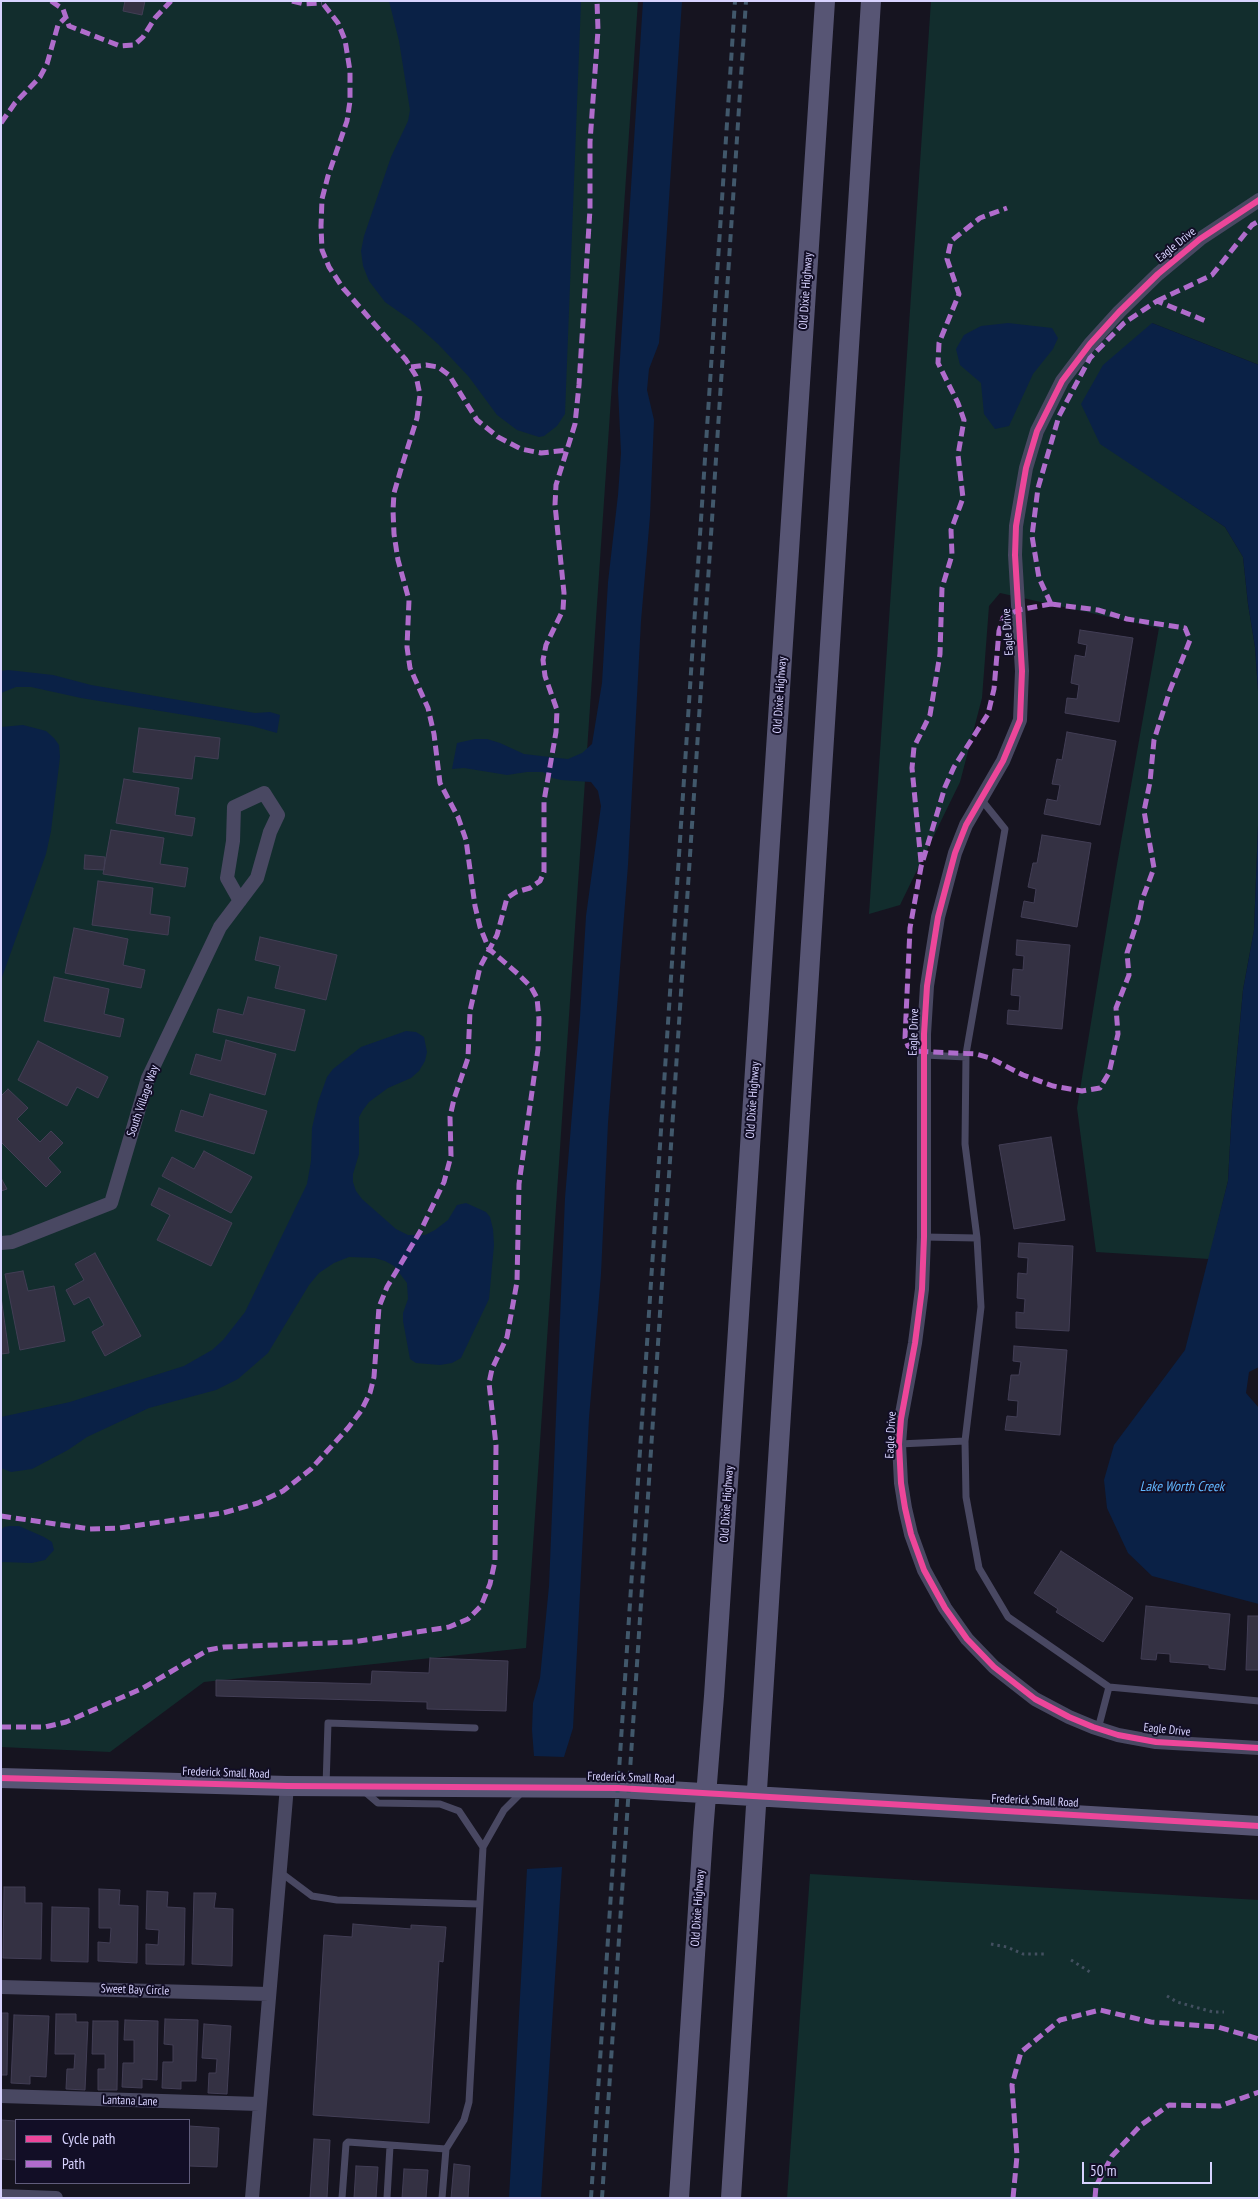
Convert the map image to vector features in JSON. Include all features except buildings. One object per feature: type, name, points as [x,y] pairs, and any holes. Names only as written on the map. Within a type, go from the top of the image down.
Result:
[{"type":"main road","name":"Old Dixie Highway","points":[[679,2198],[714,1696],[825,1]]},
{"type":"main road","points":[[731,2198],[871,1]]},
{"type":"main road","name":"Frederick Small Road","points":[[1,1778],[287,1786],[618,1788],[1259,1826]]},
{"type":"street","name":"Eagle Drive","points":[[1259,200],[1200,239],[1158,274],[1090,344],[1062,380],[1037,431],[1026,468],[1016,526],[1015,555],[1022,671],[1020,720],[1003,760],[980,798],[955,853],[938,917],[927,986],[924,1056],[924,1237],[922,1289],[915,1343],[901,1418],[899,1444],[901,1483],[911,1534],[924,1570],[944,1608],[968,1639],[994,1667],[1014,1684],[1035,1699],[1069,1718],[1098,1729],[1156,1742],[1259,1748]]},
{"type":"street","name":"South Village Way","points":[[1,1243],[12,1242],[111,1203],[148,1078],[220,927],[257,878],[270,832],[278,815],[264,793],[234,807],[233,841],[227,878],[240,900]]},
{"type":"street","points":[[252,2198],[287,1786]]},
{"type":"street","name":"Sweet Bay Circle","points":[[1,1987],[269,1994]]},
{"type":"street","name":"Lantana Lane","points":[[1,2096],[259,2104]]},
{"type":"street","points":[[1,2196],[56,2198]]},
{"type":"lane","points":[[980,798],[1004,829],[966,1058],[965,1144],[977,1238],[981,1307],[965,1441],[966,1497],[980,1568],[1008,1618],[1108,1687],[1259,1701]]},
{"type":"lane","points":[[924,1056],[966,1058]]},
{"type":"lane","points":[[924,1237],[977,1238]]},
{"type":"lane","points":[[899,1444],[965,1441]]},
{"type":"lane","points":[[1098,1729],[1108,1687]]},
{"type":"lane","points":[[326,1786],[328,1723],[476,1728]]},
{"type":"lane","points":[[359,1786],[378,1803],[440,1804],[459,1811],[484,1847]]},
{"type":"lane","points":[[442,2198],[446,2149],[464,2120],[469,2102],[479,1904],[484,1847],[504,1810],[528,1787]]},
{"type":"lane","points":[[280,1872],[312,1896],[337,1900],[479,1904]]},
{"type":"lane","points":[[342,2198],[346,2144],[351,2141],[390,2146],[446,2149]]},
{"type":"lane","points":[[387,2198],[390,2146]]},
{"type":"path","points":[[991,1944],[1007,1947],[1022,1954],[1046,1954]]},
{"type":"path","points":[[1071,1960],[1090,1972]]},
{"type":"path","points":[[1167,1996],[1177,2002],[1213,2012],[1224,2012]]},
{"type":"green space","points":[[1,1],[638,1],[526,1648],[204,1682],[110,1752],[1,1747]]},
{"type":"green space","points":[[931,1],[1259,1],[1259,365],[1152,323],[1169,489],[1225,527],[1243,557],[1255,647],[1259,705],[1259,800],[1254,930],[1243,990],[1232,1109],[1228,1181],[1209,1259],[1096,1252],[1077,1108],[1116,870],[1159,628],[1000,593],[989,606],[982,698],[960,782],[900,905],[869,914]]},
{"type":"green space","points":[[810,1874],[1259,1900],[1259,2198],[787,2198]]},
{"type":"water","points":[[389,1],[581,1],[565,414],[557,426],[544,436],[539,437],[517,430],[497,415],[469,377],[438,344],[412,321],[385,302],[369,281],[363,266],[361,251],[364,236],[391,157],[408,121],[410,110],[399,41]]},
{"type":"water","points":[[643,1],[682,1],[659,343],[649,369],[647,390],[654,420],[650,516],[641,621],[628,865],[608,1123],[601,1274],[589,1418],[573,1728],[564,1757],[534,1756],[532,1730],[533,1703],[540,1678],[549,1586],[565,1198],[580,1017],[586,916],[601,806],[598,791],[591,782],[561,780],[552,778],[543,772],[507,775],[464,768],[452,769],[457,743],[475,739],[487,739],[524,754],[568,759],[582,753],[592,744],[602,683],[608,582],[621,453],[618,389]]},
{"type":"water","points":[[1008,323],[1052,328],[1058,338],[1053,349],[1033,374],[1009,426],[995,429],[984,414],[981,383],[960,365],[956,349],[964,335],[981,326]]},
{"type":"water","points":[[1152,323],[1259,365],[1259,705],[1255,647],[1243,557],[1225,527],[1100,444],[1081,404],[1103,365]]},
{"type":"water","points":[[8,670],[53,675],[91,685],[255,713],[270,712],[280,715],[277,733],[252,726],[81,698],[31,687],[16,687],[1,693],[1,671]]},
{"type":"water","points":[[23,725],[46,731],[59,745],[60,757],[51,831],[46,854],[1,980],[1,727]]},
{"type":"water","name":"Lake Worth Creek","points":[[1259,800],[1259,1367],[1249,1372],[1246,1393],[1259,1408],[1259,1604],[1152,1576],[1128,1553],[1107,1508],[1104,1480],[1114,1445],[1185,1350],[1228,1181],[1232,1109],[1243,990],[1254,930]]},
{"type":"water","points":[[406,1031],[416,1032],[424,1037],[427,1052],[425,1061],[419,1071],[411,1078],[388,1088],[369,1102],[363,1110],[359,1117],[359,1154],[353,1174],[353,1182],[356,1191],[362,1199],[396,1229],[408,1235],[425,1235],[435,1230],[448,1220],[457,1205],[466,1203],[486,1212],[490,1217],[494,1245],[489,1299],[461,1358],[452,1363],[440,1365],[416,1363],[410,1359],[403,1321],[403,1313],[408,1299],[407,1283],[394,1266],[385,1261],[375,1258],[349,1257],[334,1263],[319,1273],[309,1285],[268,1353],[238,1379],[216,1390],[149,1408],[87,1437],[68,1450],[32,1469],[11,1472],[1,1468],[1,1417],[70,1402],[184,1366],[212,1350],[223,1340],[245,1312],[307,1184],[311,1161],[312,1128],[318,1102],[327,1077],[333,1069],[361,1047]]},
{"type":"water","points":[[19,1526],[44,1537],[52,1542],[54,1550],[45,1560],[32,1563],[1,1562],[1,1530],[4,1527]]},
{"type":"water","points":[[562,1867],[541,2198],[509,2198],[527,1869]]},
{"type":"railway","points":[[591,2198],[735,1]]},
{"type":"railway","points":[[602,2198],[746,1]]},
{"type":"marked path","points":[[51,1],[63,9],[69,26],[120,46],[134,45],[143,37],[155,18],[171,1]]},
{"type":"marked path","points":[[292,1],[304,4],[322,3]]},
{"type":"marked path","points":[[1,1727],[45,1727],[66,1722],[143,1688],[208,1650],[224,1647],[353,1642],[449,1627],[468,1619],[481,1606],[490,1584],[495,1561],[496,1445],[489,1383],[492,1369],[507,1337],[517,1282],[519,1184],[538,1049],[539,1019],[537,998],[531,987],[489,949],[480,927],[475,906],[466,840],[458,817],[440,783],[434,734],[428,708],[410,668],[407,647],[409,600],[398,560],[393,510],[394,493],[417,418],[420,395],[416,376],[406,360],[343,288],[329,267],[322,250],[322,199],[347,121],[350,101],[350,71],[345,40],[338,23],[321,1]]},
{"type":"marked path","points":[[1,1516],[90,1529],[119,1528],[223,1513],[258,1503],[283,1491],[311,1469],[348,1428],[361,1411],[370,1393],[374,1377],[379,1307],[387,1287],[421,1230],[444,1182],[451,1156],[450,1117],[468,1058],[470,1011],[480,967],[497,935],[507,898],[516,892],[530,888],[540,881],[544,872],[544,801],[556,732],[557,710],[545,676],[543,660],[546,645],[563,610],[564,593],[555,505],[556,485],[575,424],[579,385],[590,209],[590,142],[598,30],[597,1]]},
{"type":"marked path","points":[[1,123],[15,103],[40,77],[47,64],[58,25],[66,17]]},
{"type":"marked path","points":[[921,862],[912,768],[914,747],[930,715],[940,654],[942,588],[952,555],[951,530],[963,498],[958,455],[964,420],[958,403],[938,363],[939,343],[959,294],[947,259],[951,241],[980,218],[1007,208]]},
{"type":"marked path","points":[[1157,301],[1212,275],[1252,225],[1259,221]]},
{"type":"marked path","points":[[1051,604],[1039,578],[1032,536],[1038,488],[1059,416],[1090,358],[1124,323],[1157,301],[1208,322]]},
{"type":"marked path","points":[[411,367],[426,365],[438,367],[449,375],[477,420],[498,437],[521,449],[541,453],[568,450]]},
{"type":"marked path","points":[[1051,604],[1098,610],[1127,619],[1185,628],[1190,640],[1170,690],[1154,740],[1150,782],[1144,811],[1154,868],[1142,900],[1127,953],[1129,975],[1116,1008],[1118,1034],[1109,1073],[1100,1088],[1082,1091],[1053,1086],[1023,1075],[990,1058],[976,1054],[915,1051],[908,1046],[905,1038],[910,928],[921,867],[945,787],[954,767],[988,714],[994,689],[999,631],[1003,618],[1018,610],[1051,604]]},
{"type":"marked path","points":[[1013,2198],[1017,2156],[1012,2085],[1021,2052],[1060,2020],[1100,2010],[1151,2022],[1218,2027],[1259,2039]]},
{"type":"marked path","points":[[1095,2198],[1096,2186],[1112,2156],[1141,2125],[1169,2105],[1220,2106],[1259,2092]]},
{"type":"cycle path","points":[[1259,200],[1200,239],[1158,274],[1090,344],[1062,381],[1037,431],[1026,468],[1016,526],[1015,555],[1022,671],[1020,720],[1003,761],[966,825],[955,853],[938,917],[927,986],[924,1034],[924,1237],[922,1289],[915,1343],[901,1419],[899,1444],[901,1483],[905,1508],[911,1534],[924,1570],[945,1608],[967,1639],[994,1667],[1035,1699],[1069,1717],[1118,1735],[1156,1742],[1259,1748]]},
{"type":"cycle path","points":[[1,1778],[287,1786],[618,1788],[1259,1826]]}]
